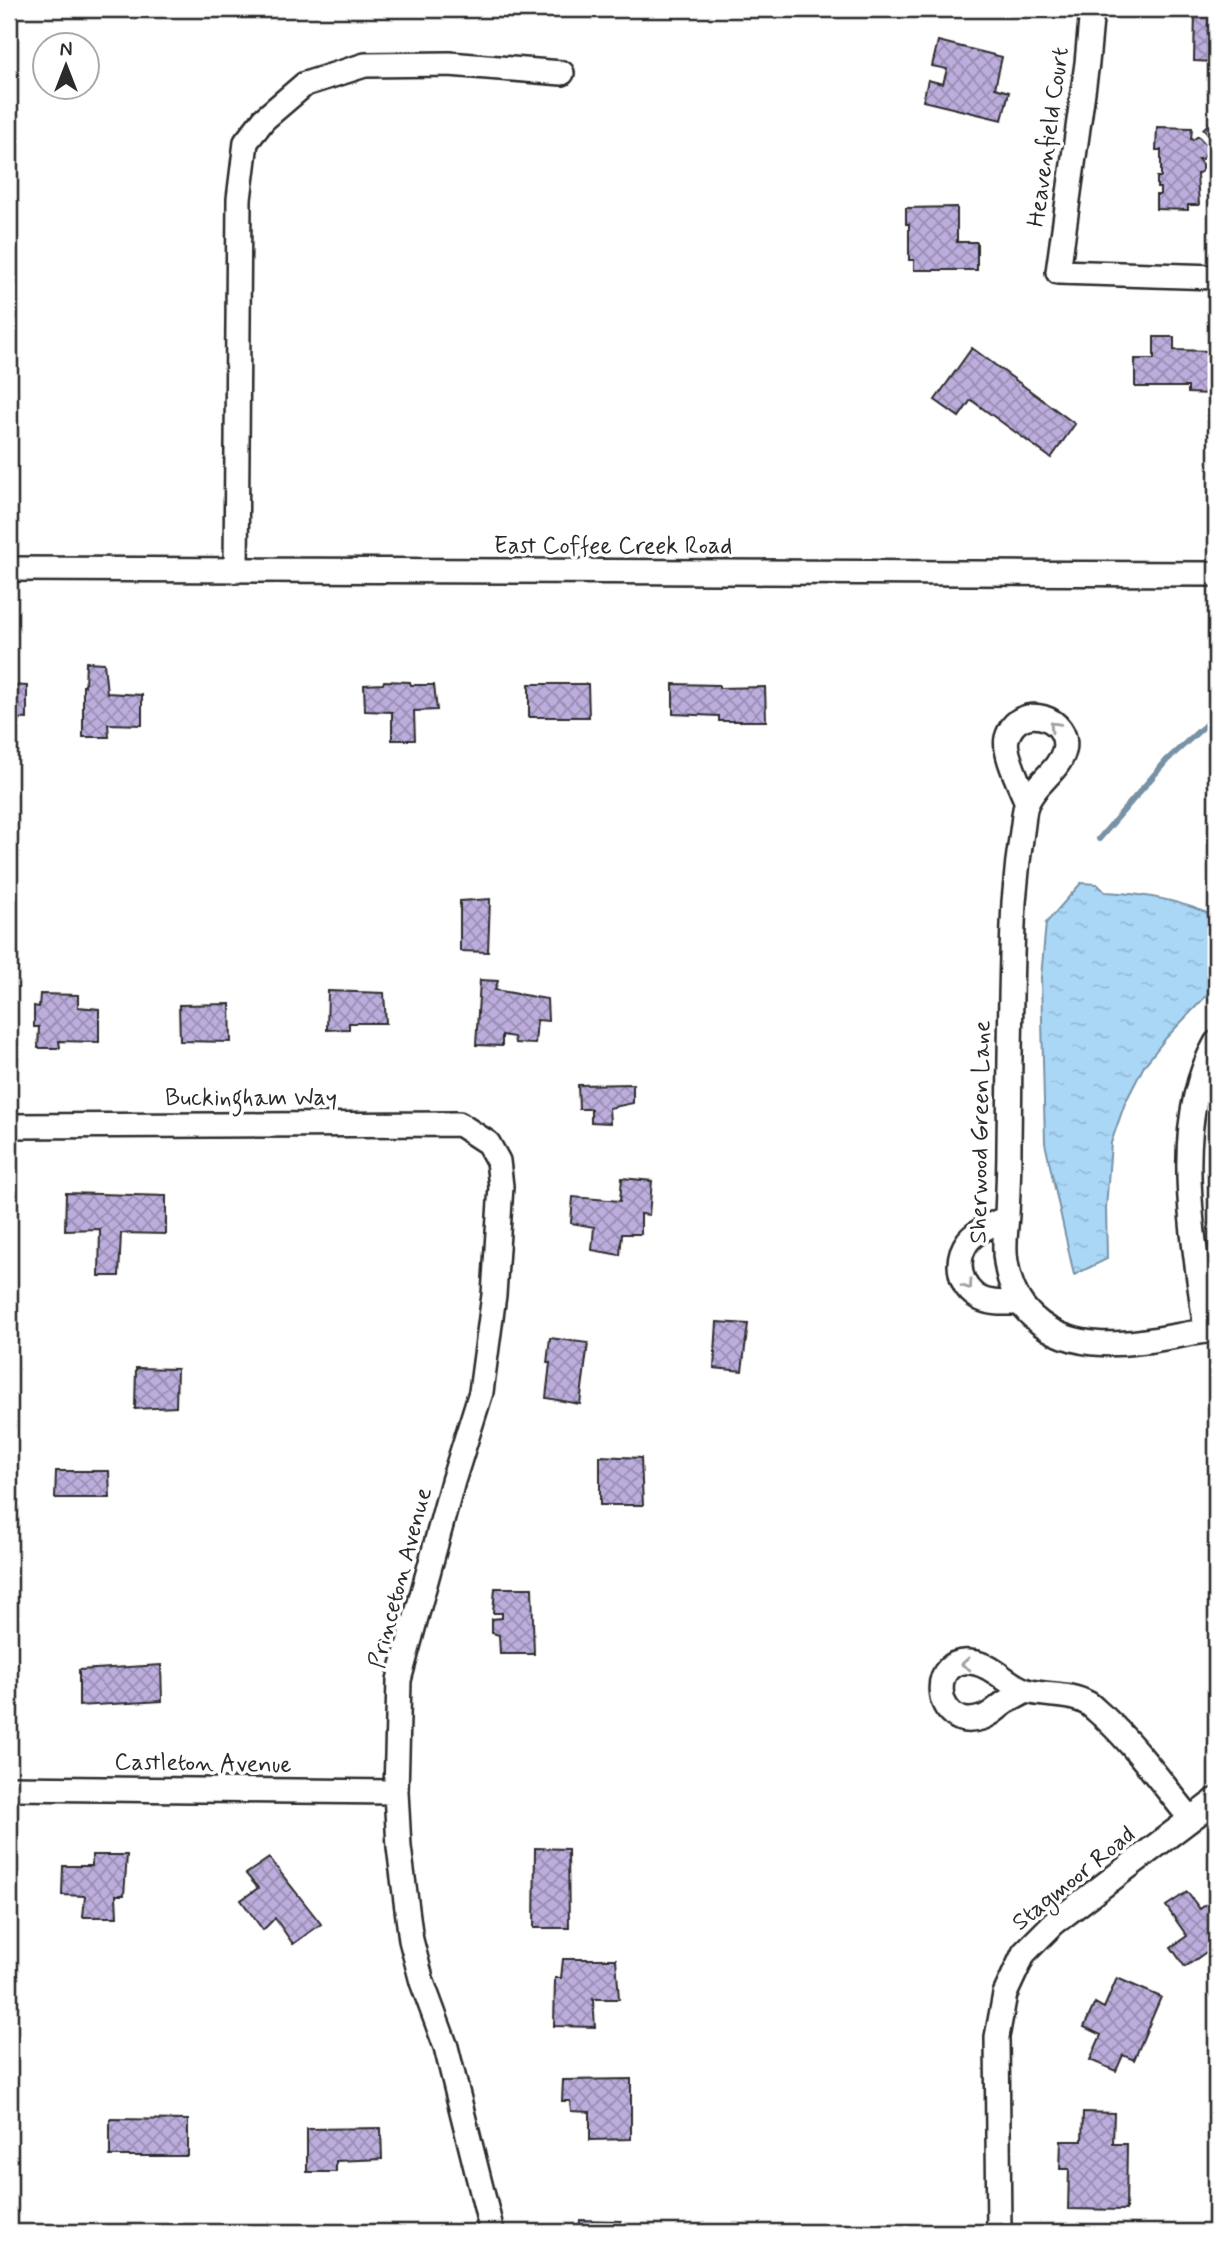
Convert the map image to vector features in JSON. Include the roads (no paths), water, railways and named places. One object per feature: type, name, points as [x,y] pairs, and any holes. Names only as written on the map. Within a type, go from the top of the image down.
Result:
[{"type":"street","name":"Heavenfield Court","points":[[1092,9],[1058,272],[1216,277]]},
{"type":"street","points":[[236,570],[239,199],[246,142],[264,119],[305,84],[365,65],[449,64],[562,73]]},
{"type":"street","name":"East Coffee Creek Road","points":[[9,569],[1216,574]]},
{"type":"street","name":"Sherwood Green Lane","points":[[1019,1303],[1006,1265],[1004,1245],[1016,868],[1027,803]]},
{"type":"street","points":[[1006,1218],[976,1233],[962,1252],[962,1279],[980,1299],[1019,1303],[1049,1329],[1082,1342],[1118,1343],[1211,1331],[1189,1191],[1189,1156],[1192,1121],[1201,1082],[1216,1044]]},
{"type":"street","name":"Buckingham Way","points":[[9,1126],[459,1124],[488,1143]]},
{"type":"street","name":"Princeton Avenue","points":[[488,1143],[498,1161],[501,1186],[488,1346],[481,1392],[453,1481],[400,1680],[396,1792],[399,1847],[411,1940],[422,1982],[446,2047],[492,2232]]},
{"type":"street","points":[[1026,1691],[1060,1694],[1088,1704],[1122,1734],[1191,1819]]},
{"type":"street","name":"Castleton Avenue","points":[[9,1788],[396,1792]]},
{"type":"street","name":"Stagmoor Road","points":[[999,2232],[997,2037],[1005,1994],[1024,1953],[1054,1923],[1216,1800]]},
{"type":"water","points":[[1081,883],[1097,884],[1105,892],[1176,902],[1216,917],[1216,982],[1144,1066],[1125,1103],[1111,1143],[1106,1208],[1107,1259],[1074,1275],[1045,1143],[1041,977],[1046,923]]},
{"type":"waterway","points":[[1099,839],[1167,760],[1212,719],[1216,704]]}]
